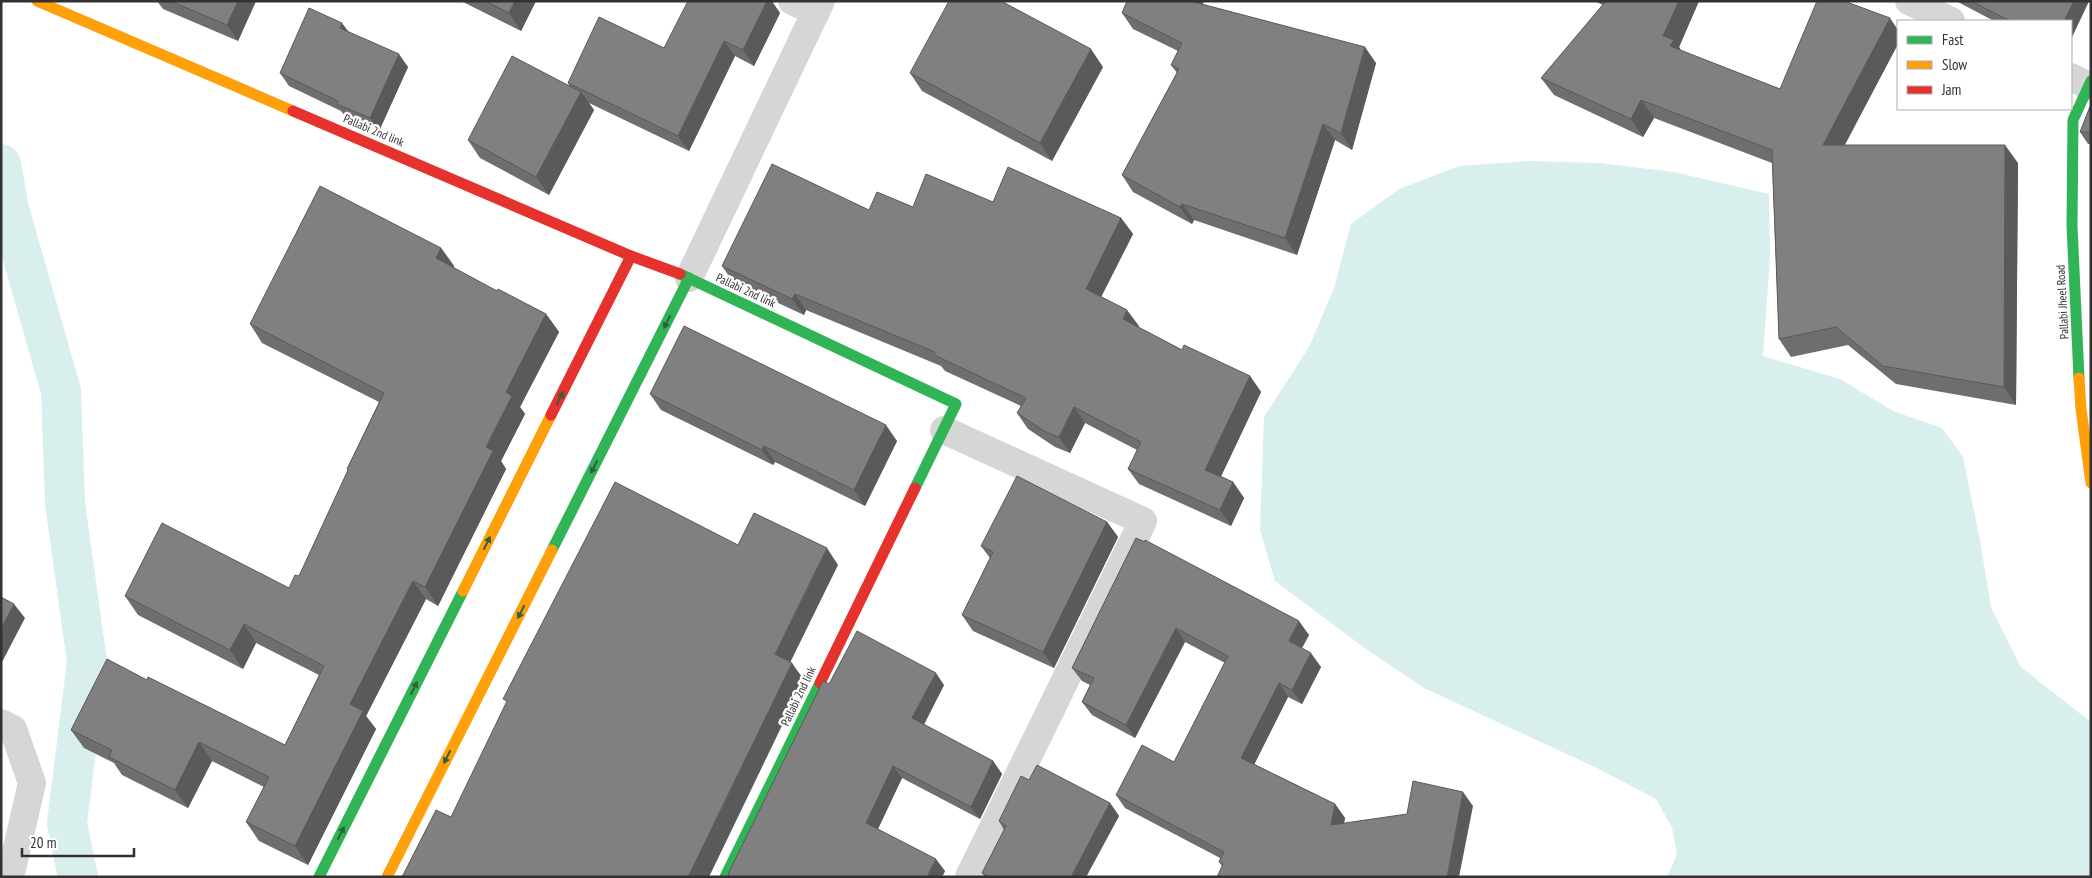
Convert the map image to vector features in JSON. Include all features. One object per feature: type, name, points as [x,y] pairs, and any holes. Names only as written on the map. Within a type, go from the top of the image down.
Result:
[{"type":"street","name":"Pallabi 2nd link","points":[[37,1],[631,256],[689,278],[956,404],[725,877]]},
{"type":"street","points":[[1909,1],[1949,20]]},
{"type":"street","points":[[387,877],[689,278],[810,5]]},
{"type":"street","name":"Pallabi Jheel Road","points":[[2083,81],[2073,120],[2073,254],[2081,409],[2091,483]]},
{"type":"street","points":[[319,877],[631,256]]},
{"type":"street","points":[[944,430],[1144,521],[969,877]]},
{"type":"street","points":[[1,724],[13,729],[32,783],[12,869],[7,877]]},
{"type":"shaded area","points":[[1530,161],[1600,163],[1674,172],[1769,194],[1770,258],[1763,356],[1840,379],[1893,411],[1942,428],[1963,457],[1991,607],[2021,667],[2091,722],[2091,877],[1667,877],[1677,854],[1672,828],[1656,799],[1597,768],[1424,688],[1366,649],[1275,581],[1260,530],[1264,417],[1309,347],[1334,288],[1351,224],[1399,189],[1459,166]]},
{"type":"building","points":[[170,1],[238,1],[227,25]]},
{"type":"building","points":[[485,1],[515,1],[509,13]]},
{"type":"building","points":[[688,1],[767,1],[743,50],[724,41],[678,136],[568,83],[599,17],[664,48]]},
{"type":"building","points":[[949,1],[1001,1],[1091,49],[1040,143],[910,73]]},
{"type":"building","points":[[1127,1],[1190,1],[1365,47],[1341,133],[1323,124],[1285,238],[1182,204],[1180,207],[1122,175],[1179,69],[1171,65],[1182,43],[1122,13]]},
{"type":"building","points":[[1606,1],[1679,1],[1663,36],[1674,40],[1670,46],[1780,89],[1817,1],[1844,1],[1890,18],[1823,145],[2005,145],[2004,387],[1883,366],[1836,327],[1779,339],[1772,150],[1641,100],[1631,119],[1541,78]]},
{"type":"building","points":[[1971,1],[2074,1],[2064,20],[2008,20]]},
{"type":"building","points":[[309,8],[342,23],[340,28],[399,54],[370,118],[337,104],[338,101],[280,73]]},
{"type":"building","points":[[512,56],[581,92],[536,177],[468,140]]},
{"type":"building","points":[[2091,104],[2091,132],[2080,132]]},
{"type":"building","points":[[772,164],[869,210],[877,192],[913,207],[926,174],[993,202],[1008,167],[1121,218],[1086,289],[1127,310],[1123,319],[1182,350],[1184,345],[1250,376],[1205,470],[1233,482],[1220,510],[1128,469],[1141,442],[1074,407],[1059,437],[1044,431],[1017,413],[1026,398],[934,355],[935,352],[795,294],[792,299],[722,266]]},
{"type":"building","points":[[320,186],[441,248],[436,258],[497,291],[498,289],[546,314],[506,392],[512,396],[486,447],[493,451],[425,587],[413,581],[350,704],[363,711],[295,846],[246,822],[269,777],[199,742],[175,790],[109,757],[112,750],[71,730],[107,659],[147,680],[148,677],[285,745],[324,666],[244,624],[230,650],[125,596],[162,523],[289,588],[295,575],[299,576],[347,469],[384,393],[250,324]]},
{"type":"building","points":[[684,326],[886,425],[854,490],[764,446],[762,450],[650,394]]},
{"type":"building","points":[[1017,476],[1107,522],[1043,652],[962,615],[993,552],[981,546]]},
{"type":"building","points":[[615,482],[738,545],[754,513],[827,548],[775,654],[792,663],[688,877],[402,877],[436,810],[451,817],[507,701],[503,699]]},
{"type":"building","points":[[1136,538],[1145,542],[1145,540],[1299,621],[1289,641],[1311,653],[1292,690],[1279,683],[1241,758],[1335,804],[1331,825],[1407,814],[1413,781],[1463,792],[1447,877],[1217,877],[1223,864],[1219,862],[1224,852],[1116,795],[1142,745],[1174,762],[1228,656],[1176,628],[1126,725],[1082,702],[1094,678],[1072,668]]},
{"type":"building","points":[[1,597],[14,604],[1,629]]},
{"type":"building","points":[[857,631],[936,673],[912,718],[993,761],[971,807],[893,766],[866,823],[936,859],[927,877],[732,877],[728,874],[823,681],[829,684]]},
{"type":"building","points":[[1037,765],[1110,803],[1071,877],[990,877],[982,873],[1006,826],[999,821],[1021,776],[1029,780]]},
{"type":"waterway","points":[[1,164],[9,209],[61,391],[65,503],[87,662],[67,823],[78,877]]},
{"type":"traffic: fast","points":[[2079,378],[2072,226],[2073,120],[2091,81]]},
{"type":"traffic: fast","points":[[680,274],[956,404],[915,488]]},
{"type":"traffic: fast","points":[[552,550],[689,278]]},
{"type":"traffic: fast","points":[[319,877],[463,591]]},
{"type":"traffic: fast","points":[[725,877],[820,683]]},
{"type":"traffic: slow","points":[[37,1],[293,111]]},
{"type":"traffic: slow","points":[[2079,378],[2081,409],[2091,483]]},
{"type":"traffic: slow","points":[[463,591],[551,415]]},
{"type":"traffic: slow","points":[[387,877],[552,550]]},
{"type":"traffic: jam","points":[[293,111],[631,256],[680,274]]},
{"type":"traffic: jam","points":[[551,415],[631,256]]},
{"type":"traffic: jam","points":[[820,683],[915,488]]}]
